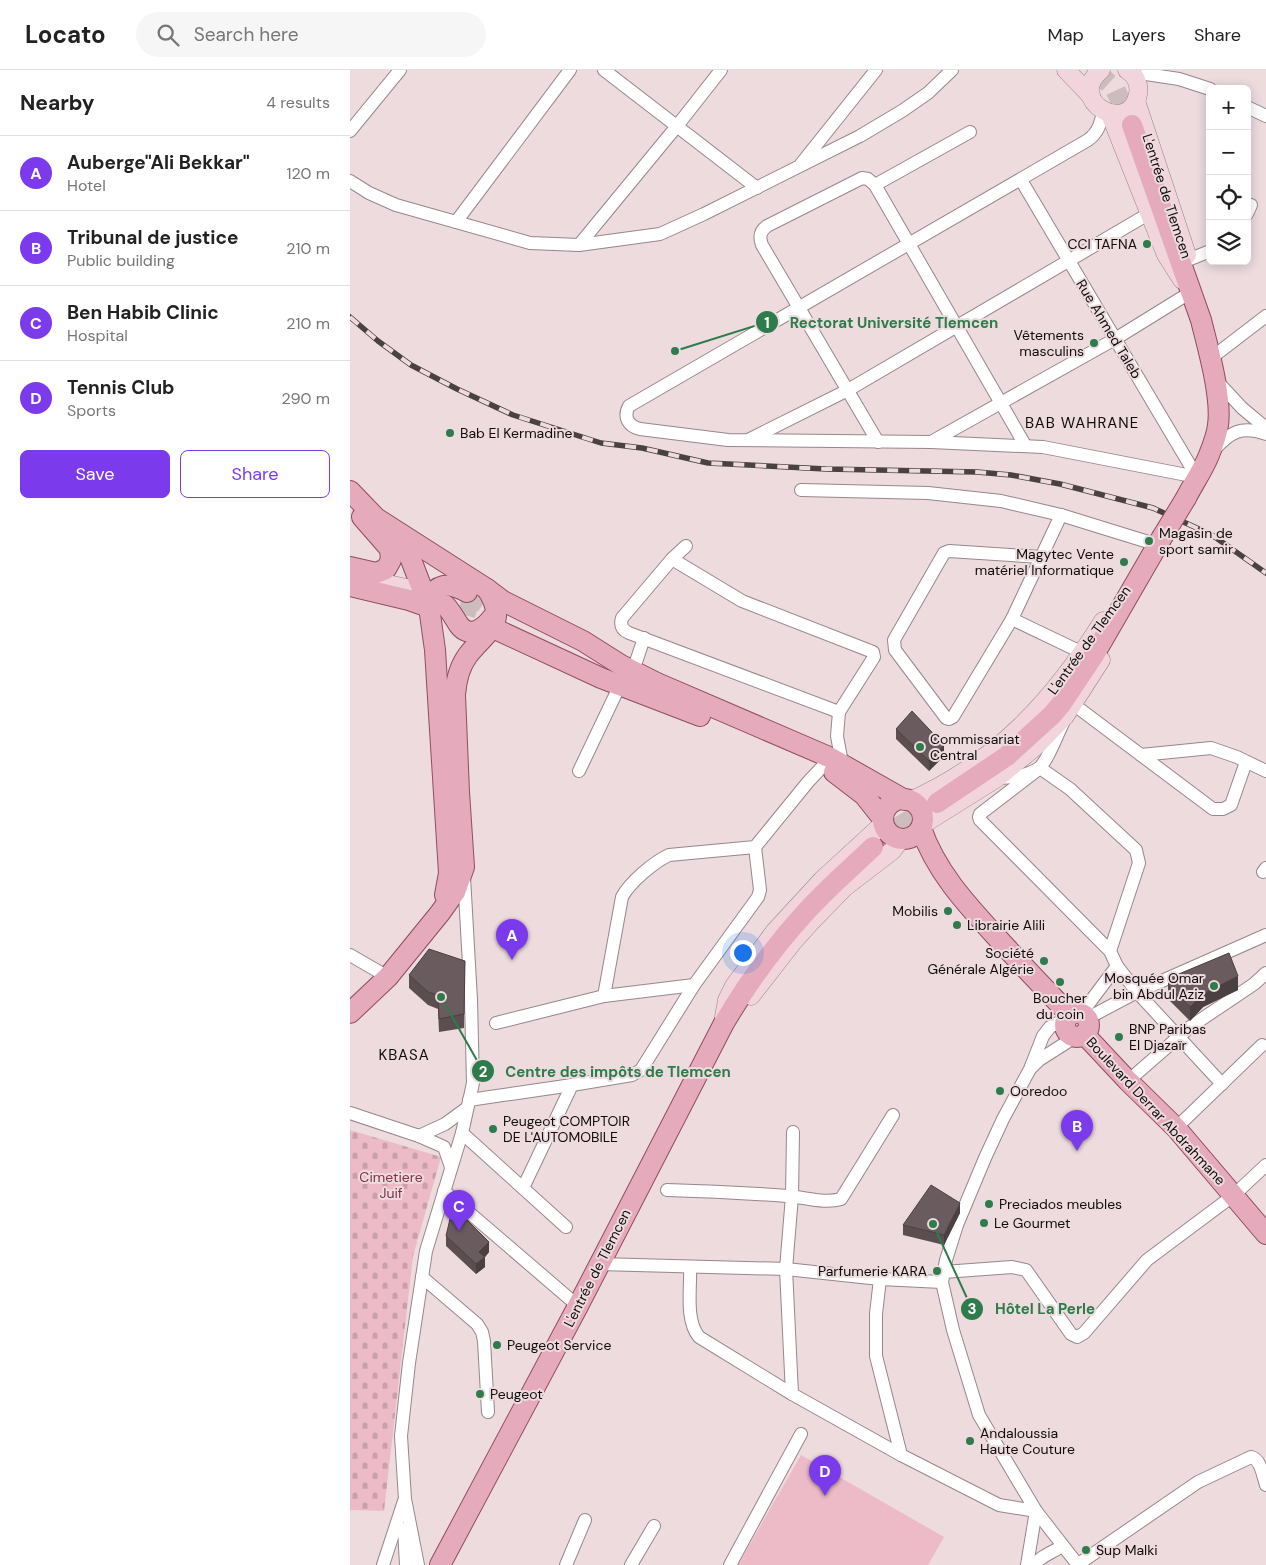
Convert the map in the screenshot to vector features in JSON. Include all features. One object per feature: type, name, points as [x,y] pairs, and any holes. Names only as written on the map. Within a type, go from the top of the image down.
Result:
[{"type":"main road","points":[[1066,70],[1091,96]]},
{"type":"main road","points":[[1091,96],[1092,81],[1101,70]]},
{"type":"main road","name":"L'entrée de Tlemcen","points":[[1128,70],[1142,83],[1188,260],[1191,292]]},
{"type":"main road","points":[[1107,113],[1123,113],[1128,110],[1142,83]]},
{"type":"main road","name":"L'entrée de Tlemcen","points":[[1091,96],[1098,107],[1107,113],[1173,267],[1191,292]]},
{"type":"main road","name":"L'entrée de Tlemcen","points":[[908,800],[929,792],[958,776],[1008,738],[1030,718],[1083,653],[1116,602],[1145,565],[1209,456],[1218,424],[1218,396],[1201,320],[1132,125]]},
{"type":"main road","points":[[350,491],[376,518],[395,531],[487,589],[503,602],[583,641],[624,676]]},
{"type":"main road","points":[[350,505],[368,523],[390,550],[391,555],[389,565],[381,572],[376,573],[350,567]]},
{"type":"main road","points":[[395,531],[437,606]]},
{"type":"main road","points":[[937,803],[1000,761],[1052,716],[1094,655],[1145,565]]},
{"type":"main road","name":"L'entrée de Tlemcen","points":[[724,1023],[739,1011],[811,922],[846,888],[912,833],[997,778],[1035,747],[1069,710],[1095,672],[1134,601],[1145,565]]},
{"type":"main road","points":[[350,576],[411,589]]},
{"type":"main road","points":[[440,914],[449,873],[435,650],[437,606],[431,594],[440,586],[451,585],[467,592]]},
{"type":"main road","points":[[350,586],[450,610],[463,629],[472,632],[482,629],[497,619]]},
{"type":"main road","points":[[350,1013],[388,977],[440,914],[455,892],[464,867],[457,754],[456,682],[460,668],[497,619],[494,604],[487,589]]},
{"type":"main road","points":[[497,619],[655,690],[827,760],[908,800],[915,804],[922,813],[912,833],[896,838],[888,833],[883,821],[864,795],[827,760]]},
{"type":"main road","points":[[883,821],[887,806],[899,800],[908,800]]},
{"type":"main road","name":"L'entrée de Tlemcen","points":[[724,1023],[728,1000],[734,986],[775,932],[822,880],[883,821]]},
{"type":"main road","name":"Boulevard Derrar Abdrahmane","points":[[912,833],[927,846],[934,859],[970,909],[1077,1023],[1128,1081],[1176,1128],[1266,1234]]},
{"type":"main road","name":"L'entrée de Tlemcen","points":[[440,1565],[578,1306],[724,1023],[751,979],[804,914],[873,847]]},
{"type":"street","points":[[350,131],[400,70]]},
{"type":"street","points":[[456,222],[570,70]]},
{"type":"street","points":[[604,70],[757,188]]},
{"type":"street","points":[[579,245],[721,70]]},
{"type":"street","points":[[350,181],[369,193],[396,205],[530,243],[579,245],[660,234],[860,136],[928,93],[952,70]]},
{"type":"street","points":[[798,168],[869,72]]},
{"type":"street","points":[[1142,83],[1179,79],[1206,88]]},
{"type":"street","points":[[1251,109],[1266,116]]},
{"type":"street","points":[[1107,113],[1092,137],[1021,180],[629,406],[626,411],[626,418],[633,427],[640,429],[728,440],[1025,445],[1058,449],[1197,477]]},
{"type":"street","points":[[875,185],[970,132]]},
{"type":"street","points":[[878,442],[762,245],[760,237],[761,232],[767,226],[860,179],[868,179],[875,185],[1025,445]]},
{"type":"street","name":"Rue Ahmed Taleb","points":[[1021,180],[1197,477]]},
{"type":"street","points":[[748,440],[848,390],[1150,213]]},
{"type":"street","points":[[1188,260],[1206,253]]},
{"type":"street","points":[[931,442],[1115,339],[1191,292]]},
{"type":"street","points":[[1266,316],[1212,368],[1242,408],[1266,428]]},
{"type":"street","points":[[1209,456],[1223,440],[1236,432],[1252,430],[1266,434]]},
{"type":"street","points":[[802,490],[928,493],[1002,501],[1159,542]]},
{"type":"street","points":[[1041,557],[949,551],[944,554],[894,640],[893,645],[946,718],[953,717],[1012,619],[1061,515]]},
{"type":"street","points":[[686,546],[672,559],[622,618],[621,625],[625,631],[839,712]]},
{"type":"street","points":[[419,1136],[445,1124],[468,1104],[632,1075],[641,1070],[694,985],[758,896],[760,890],[756,847],[827,760],[836,736],[839,712],[874,657],[871,651],[742,601],[672,559]]},
{"type":"street","points":[[1012,619],[1083,653]]},
{"type":"street","points":[[579,771],[644,638]]},
{"type":"street","points":[[1222,1084],[1137,992],[1117,966],[1110,950],[979,817],[980,814],[1040,768],[1052,748],[1069,710],[1140,755],[1213,810],[1223,809],[1231,805],[1246,762]]},
{"type":"street","points":[[1140,755],[1212,748],[1237,757],[1266,771]]},
{"type":"street","points":[[997,778],[1018,776],[1040,768]]},
{"type":"street","points":[[1040,768],[1070,789],[1136,850],[1139,863],[1110,950]]},
{"type":"street","points":[[604,996],[622,897],[626,890],[660,859],[670,855],[756,847]]},
{"type":"street","points":[[406,1565],[404,1542],[405,1499],[401,1436],[409,1363],[426,1251],[462,1133],[473,1083],[464,867]]},
{"type":"street","points":[[1266,935],[1137,992],[1077,1023],[1050,1027],[984,1158],[957,1225],[946,1260],[943,1277],[953,1330],[979,1415],[1036,1511],[1078,1565],[1198,1482],[1251,1457],[1255,1457],[1258,1461],[1266,1485]]},
{"type":"street","points":[[350,955],[388,977]]},
{"type":"street","points":[[1030,1069],[1077,1023],[1117,966]]},
{"type":"street","points":[[1128,1081],[1190,1027],[1254,984],[1266,973]]},
{"type":"street","points":[[496,1023],[604,996],[694,985]]},
{"type":"street","points":[[1176,1128],[1262,1045]]},
{"type":"street","points":[[523,1188],[572,1085]]},
{"type":"street","points":[[350,1113],[419,1136],[444,1147],[451,1167]]},
{"type":"street","points":[[667,1190],[792,1196],[832,1202],[840,1199],[893,1115]]},
{"type":"street","points":[[792,1394],[786,1269],[792,1196],[793,1132]]},
{"type":"street","points":[[462,1133],[566,1227]]},
{"type":"street","points":[[599,1264],[690,1268],[786,1269],[880,1279],[943,1277],[1012,1266],[1026,1270],[1071,1334],[1076,1338],[1084,1333],[1147,1260],[1234,1195],[1266,1165]]},
{"type":"street","points":[[444,1191],[578,1306]]},
{"type":"street","points":[[690,1268],[691,1322],[698,1337],[792,1394],[901,1455],[999,1505],[1036,1511]]},
{"type":"street","points":[[422,1277],[477,1324],[482,1332],[488,1412]]},
{"type":"street","points":[[880,1279],[876,1314],[876,1356],[901,1455]]},
{"type":"street","points":[[730,1565],[801,1434]]},
{"type":"street","points":[[383,1565],[405,1499]]},
{"type":"street","points":[[405,1499],[418,1565]]},
{"type":"street","points":[[1027,1565],[1036,1511]]},
{"type":"street","points":[[566,1565],[584,1520]]},
{"type":"street","points":[[631,1565],[654,1526]]},
{"type":"street","points":[[391,1543],[404,1542]]},
{"type":"street","points":[[1036,1565],[1038,1560],[1054,1553],[1062,1546]]},
{"type":"green space","name":"Cimetiere Juif","points":[[350,1130],[441,1157],[413,1256],[384,1511],[350,1510]]},
{"type":"green space","points":[[801,1455],[944,1537],[928,1565],[738,1565]]},
{"type":"building","points":[[912,711],[944,745],[929,761],[896,729]]},
{"type":"building","points":[[429,949],[465,961],[464,1014],[439,1019],[438,995],[428,992],[409,975]]},
{"type":"building","points":[[1229,953],[1238,976],[1203,994],[1190,1007],[1169,987],[1168,978]]},
{"type":"building","points":[[931,1185],[960,1203],[944,1235],[903,1225]]},
{"type":"building","points":[[453,1206],[489,1242],[479,1252],[485,1257],[476,1264],[446,1236]]},
{"type":"tunnel","points":[[1094,70],[1115,89],[1132,125]]},
{"type":"tunnel","points":[[467,592],[504,617]]},
{"type":"tunnel","points":[[434,597],[504,617]]},
{"type":"tunnel","points":[[873,847],[900,826],[937,803]]},
{"type":"railway","points":[[350,317],[378,341],[411,365],[457,389],[513,415],[601,443],[642,448],[708,463],[826,469],[977,472],[1011,475],[1060,484],[1153,508],[1212,535],[1266,573]]},
{"type":"place","name":"CCI TAFNA","points":[[1147,244]]},
{"type":"place","name":"Vêtements masculins","points":[[1094,343]]},
{"type":"place","name":"Rectorat Université Tlemcen","points":[[675,351]]},
{"type":"place","name":"Bab El Kermadine","points":[[450,433]]},
{"type":"place","name":"Magasin de sport samir","points":[[1149,541]]},
{"type":"place","name":"Magytec Vente matériel Informatique","points":[[1124,562]]},
{"type":"place","name":"Commissariat Central","points":[[920,747]]},
{"type":"place","name":"Mobilis","points":[[948,911]]},
{"type":"place","name":"Librairie Alili","points":[[957,925]]},
{"type":"place","name":"Auberge\"Ali Bekkar\"","points":[[512,960]]},
{"type":"place","name":"Société Générale Algérie","points":[[1044,961]]},
{"type":"place","name":"Boucher du coin","points":[[1060,982]]},
{"type":"place","name":"Mosquée Omar bin Abdul Aziz","points":[[1214,986]]},
{"type":"place","name":"Centre des impôts de Tlemcen","points":[[441,997]]},
{"type":"place","name":"BNP Paribas El Djazaïr","points":[[1119,1037]]},
{"type":"place","name":"Ooredoo","points":[[1000,1091]]},
{"type":"place","name":"Peugeot COMPTOIR DE L'AUTOMOBILE","points":[[493,1129]]},
{"type":"place","name":"Tribunal de justice","points":[[1077,1151]]},
{"type":"place","name":"Preciados meubles","points":[[989,1204]]},
{"type":"place","name":"Le Gourmet","points":[[984,1223]]},
{"type":"place","name":"Hôtel La Perle","points":[[933,1224]]},
{"type":"place","name":"Ben Habib Clinic","points":[[459,1231]]},
{"type":"place","name":"Parfumerie KARA","points":[[937,1271]]},
{"type":"place","name":"Peugeot Service","points":[[497,1345]]},
{"type":"place","name":"Peugeot","points":[[480,1394]]},
{"type":"place","name":"Andaloussia Haute Couture","points":[[970,1441]]},
{"type":"place","name":"Tennis Club","points":[[825,1496]]},
{"type":"place","name":"Sup Malki","points":[[1086,1550]]},
{"type":"district","name":"BAB WAHRANE","points":[[1082,423]]},
{"type":"district","name":"KBASA","points":[[404,1055]]}]
